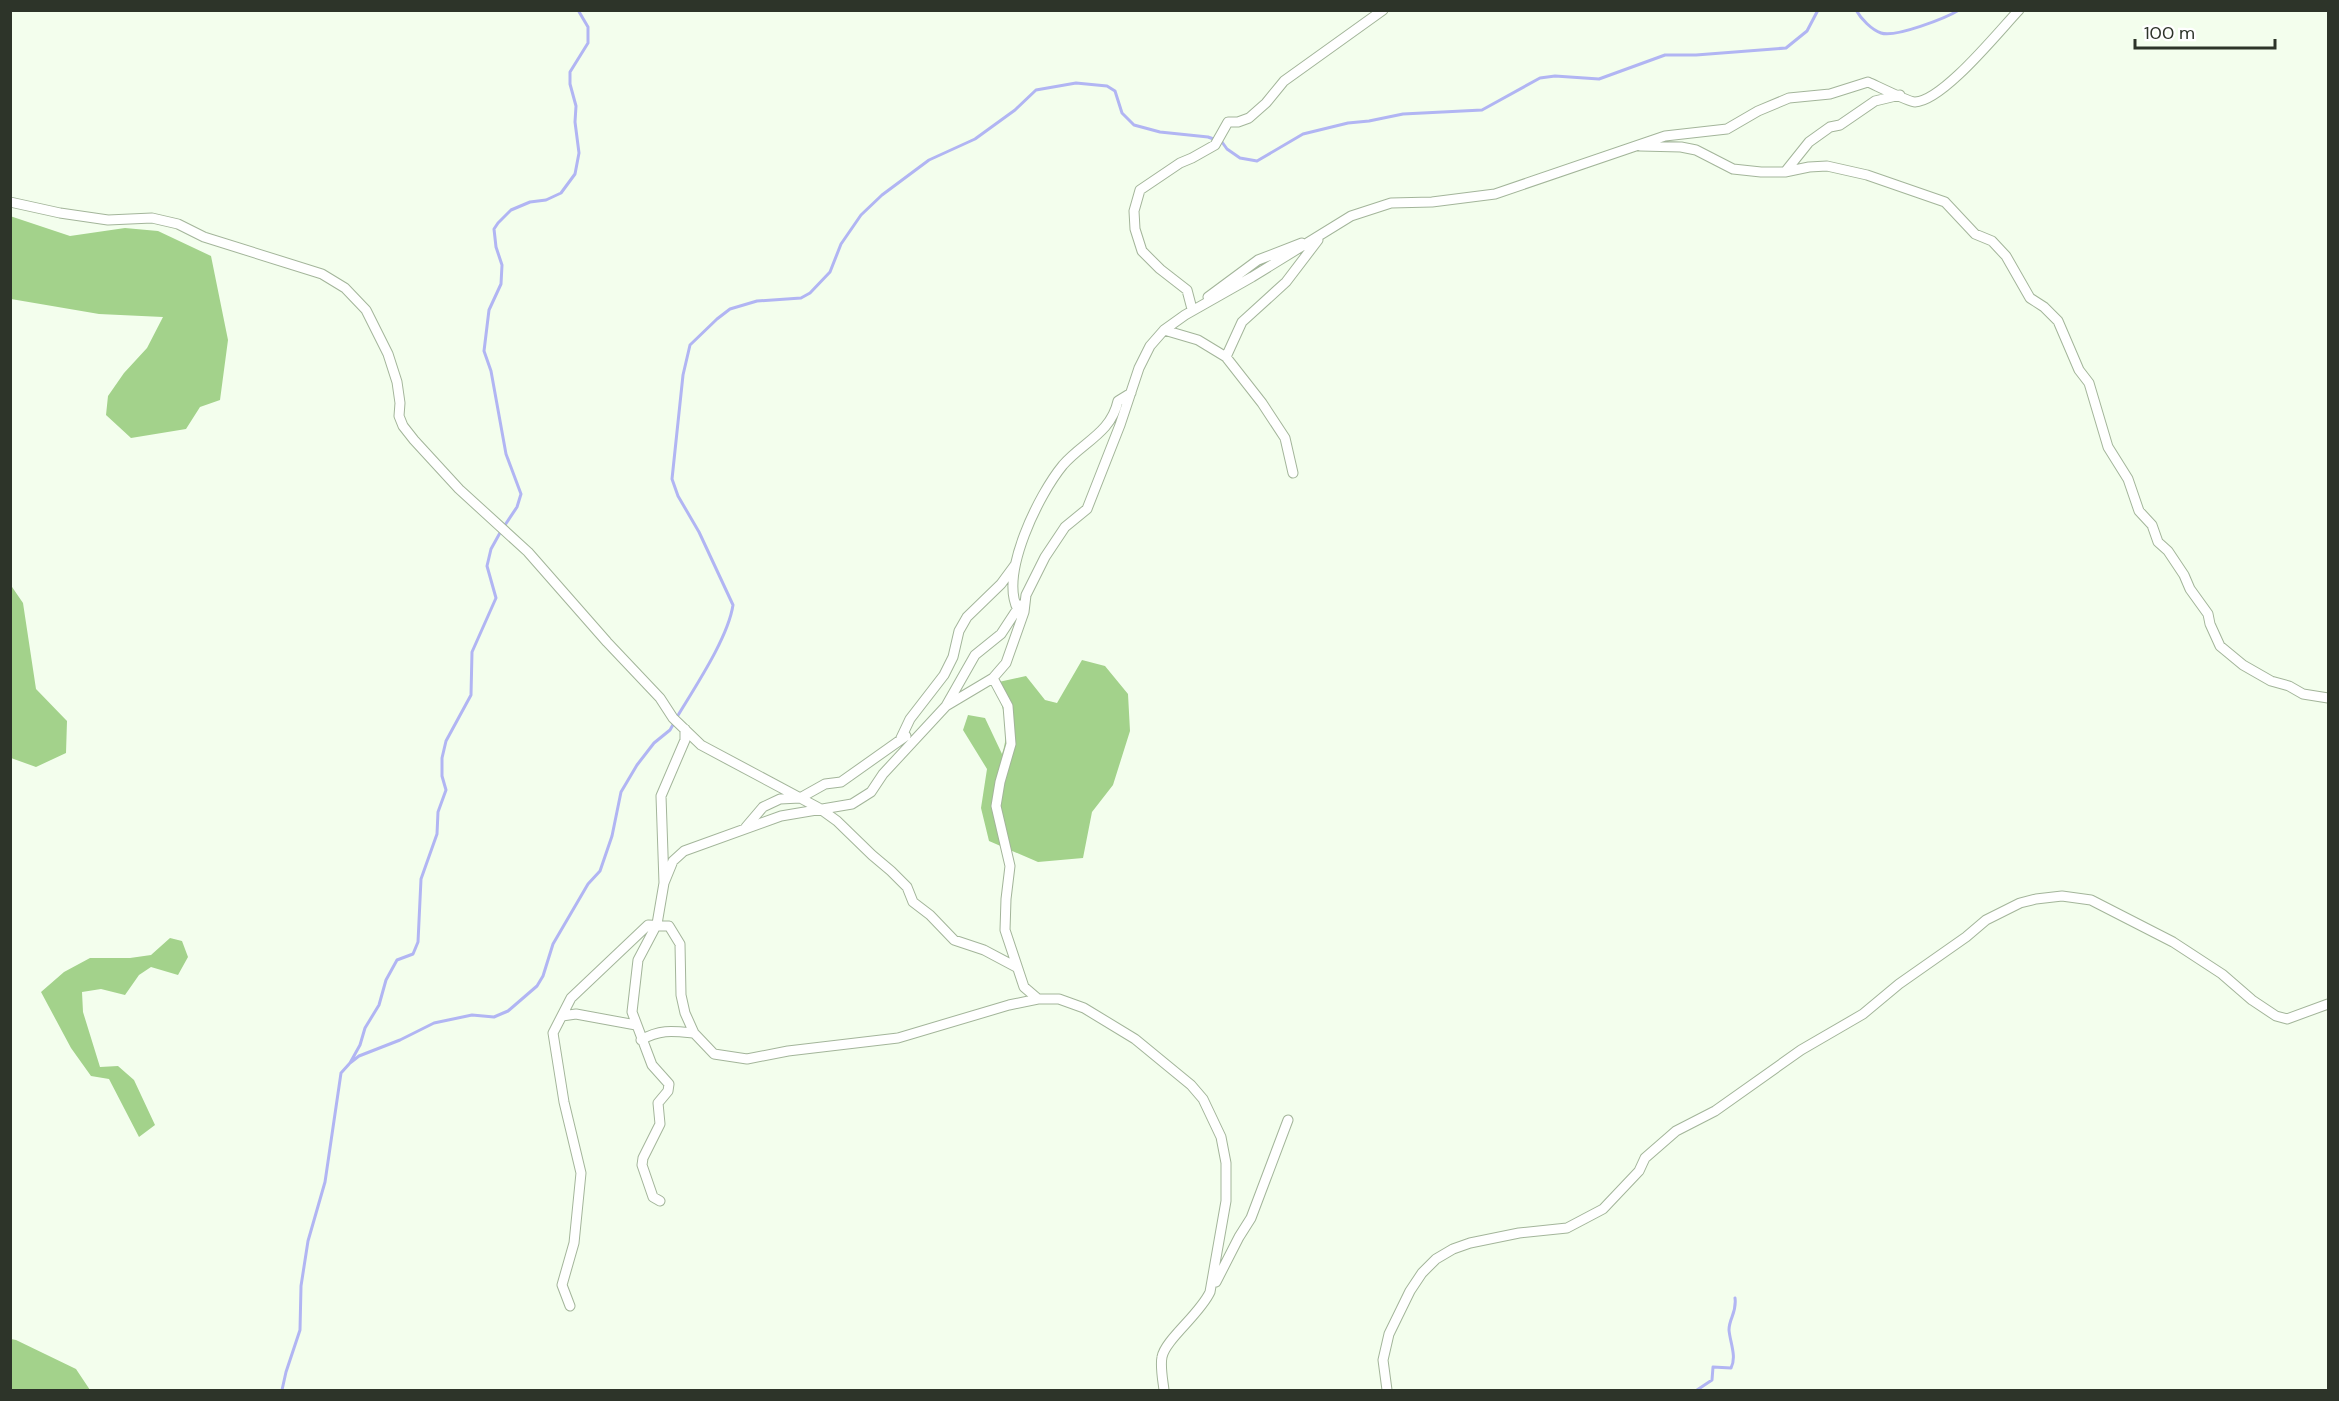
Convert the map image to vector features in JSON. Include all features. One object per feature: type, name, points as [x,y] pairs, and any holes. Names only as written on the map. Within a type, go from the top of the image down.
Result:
[{"type":"street","points":[[1189,312],[1187,290],[1142,251],[1135,229],[1134,211],[1140,190],[1180,163],[1192,158],[1219,138],[1228,122],[1238,122],[1249,118],[1266,103],[1284,81],[1383,10]]},
{"type":"street","points":[[664,883],[673,861],[684,851],[781,816],[852,804],[872,792],[883,774],[946,706],[975,655],[1001,634],[1018,610],[1045,557],[1065,527],[1087,509],[1150,346],[1164,330],[1189,312],[1351,216],[1391,203],[1432,202],[1496,194],[1665,136],[1727,129],[1758,111],[1789,98],[1830,94],[1868,82],[1913,102],[1927,99],[1980,55],[2019,10]]},
{"type":"street","points":[[1785,172],[1809,142],[1830,127],[1840,125],[1875,101],[1900,95]]},
{"type":"street","points":[[1636,146],[1681,147],[1696,150],[1734,169],[1761,172],[1785,172],[1827,166],[1867,175],[1945,202],[1975,234],[1992,241],[2006,255],[2030,298],[2044,307],[2058,321],[2079,370],[2089,383],[2108,447],[2128,479],[2139,511],[2152,525],[2158,542],[2168,551],[2208,614],[2220,646],[2243,665],[2271,681],[2289,686],[2303,694],[2328,698]]},
{"type":"street","points":[[10,202],[99,219],[152,218],[178,224],[204,237],[322,274],[345,288],[366,310],[388,354],[397,382],[399,416],[409,433],[459,489],[528,552],[660,698],[679,723],[701,745],[819,808],[846,829],[891,871],[906,887],[913,902],[930,915],[954,940],[984,950],[1016,966]]},
{"type":"street","points":[[1226,357],[1242,322],[1287,282],[1320,236]]},
{"type":"street","points":[[1164,330],[1198,340],[1226,357],[1262,403],[1285,438],[1293,473]]},
{"type":"street","points":[[1018,610],[1013,600],[1016,564],[1028,528],[1044,492],[1064,464],[1107,426],[1115,415],[1118,401],[1131,393]]},
{"type":"street","points":[[902,738],[910,719],[944,675],[953,657],[959,631],[967,618],[1001,584],[1016,564]]},
{"type":"street","points":[[946,706],[993,678],[1006,663],[1024,612],[1026,595]]},
{"type":"street","points":[[993,678],[1008,706],[1011,744],[996,806],[1010,866],[1005,930],[1024,987],[1038,999]]},
{"type":"street","points":[[660,1201],[653,1197],[642,1165],[643,1158],[660,1124],[658,1103],[668,1091],[669,1084],[652,1065],[632,1012],[638,960],[657,924],[664,883],[661,796],[685,740],[679,723]]},
{"type":"street","points":[[744,830],[763,807],[780,799],[800,798],[825,784],[842,782],[902,738],[923,730]]},
{"type":"street","points":[[1388,1390],[1383,1360],[1389,1334],[1410,1291],[1422,1273],[1436,1259],[1453,1249],[1470,1243],[1520,1233],[1567,1228],[1603,1209],[1639,1171],[1645,1158],[1676,1131],[1715,1111],[1801,1050],[1863,1014],[1899,984],[1966,937],[1986,920],[2020,903],[2062,896],[2091,900],[2173,942],[2222,974],[2252,1000],[2276,1016],[2287,1019],[2328,1004]]},
{"type":"street","points":[[570,1306],[562,1285],[574,1243],[581,1173],[564,1102],[553,1033],[571,998],[648,925],[657,924],[669,926],[680,944],[681,995],[685,1013],[694,1034],[714,1054],[747,1059],[788,1051],[898,1038],[983,1012],[1038,999],[1059,999],[1084,1008],[1135,1039],[1191,1085],[1203,1099],[1221,1137],[1227,1163],[1226,1201],[1210,1292]]},
{"type":"street","points":[[562,1016],[576,1014],[636,1025]]},
{"type":"street","points":[[641,1040],[654,1033],[672,1031],[694,1034]]},
{"type":"street","points":[[1164,1390],[1161,1356],[1170,1341],[1205,1303],[1251,1218],[1288,1120]]},
{"type":"green space","points":[[10,216],[70,236],[125,228],[158,231],[211,256],[228,340],[220,400],[200,407],[186,429],[131,438],[106,415],[108,396],[124,373],[147,348],[163,317],[99,314],[11,299]]},
{"type":"green space","points":[[10,584],[23,603],[36,689],[67,721],[66,753],[36,767],[11,758]]},
{"type":"green space","points":[[1082,660],[1105,666],[1128,694],[1130,731],[1113,785],[1092,812],[1083,858],[1038,862],[989,841],[981,808],[987,769],[963,730],[968,715],[985,718],[1002,754],[1006,726],[994,683],[1026,676],[1045,700],[1057,703]]},
{"type":"green space","points":[[170,938],[182,941],[188,957],[178,975],[151,967],[139,975],[125,995],[101,989],[82,992],[83,1012],[100,1067],[118,1066],[134,1080],[155,1125],[139,1137],[109,1079],[91,1076],[71,1048],[41,992],[64,972],[90,958],[130,958],[151,955]]},
{"type":"green space","points":[[11,1339],[76,1369],[90,1390],[11,1390]]},
{"type":"waterway","points":[[505,525],[517,507],[521,494],[506,454],[491,371],[484,351],[489,310],[501,284],[502,265],[496,247],[494,229],[511,210],[561,193],[575,174],[579,153],[575,122],[576,106],[570,84],[570,72],[588,43],[588,27],[578,10]]},
{"type":"waterway","points":[[677,717],[718,647],[733,605],[699,532],[678,496],[672,479],[683,375],[690,345],[730,309],[757,301],[801,298],[810,293],[830,272],[841,244],[861,215],[882,195],[929,160],[975,139],[1015,110],[1036,90],[1076,83],[1107,86],[1115,91],[1122,113],[1134,125],[1160,132],[1208,137],[1222,142],[1227,149],[1240,158],[1257,161],[1303,134],[1348,123],[1403,114],[1482,110],[1540,78],[1555,76],[1599,79],[1665,55],[1786,48],[1807,31],[1818,10]]},
{"type":"waterway","points":[[1856,10],[1870,27],[1888,34],[1920,26],[1959,10]]},
{"type":"waterway","points":[[282,1390],[300,1330],[301,1286],[308,1241],[325,1182],[341,1073],[350,1063],[360,1045],[365,1028],[379,1005],[386,980],[397,960],[413,954],[418,942],[421,879],[437,834],[438,812],[446,790],[442,776],[442,758],[446,741],[471,695],[472,652],[496,598],[487,566],[491,549],[501,531]]},
{"type":"waterway","points":[[350,1063],[359,1056],[400,1040],[434,1023],[472,1015],[494,1017],[508,1011],[537,986],[543,976],[553,944],[588,884],[600,871],[612,836],[621,792],[637,765],[674,723]]},
{"type":"waterway","points":[[1697,1390],[1712,1380],[1713,1367],[1731,1368],[1733,1364],[1729,1330],[1735,1308],[1735,1298]]}]
